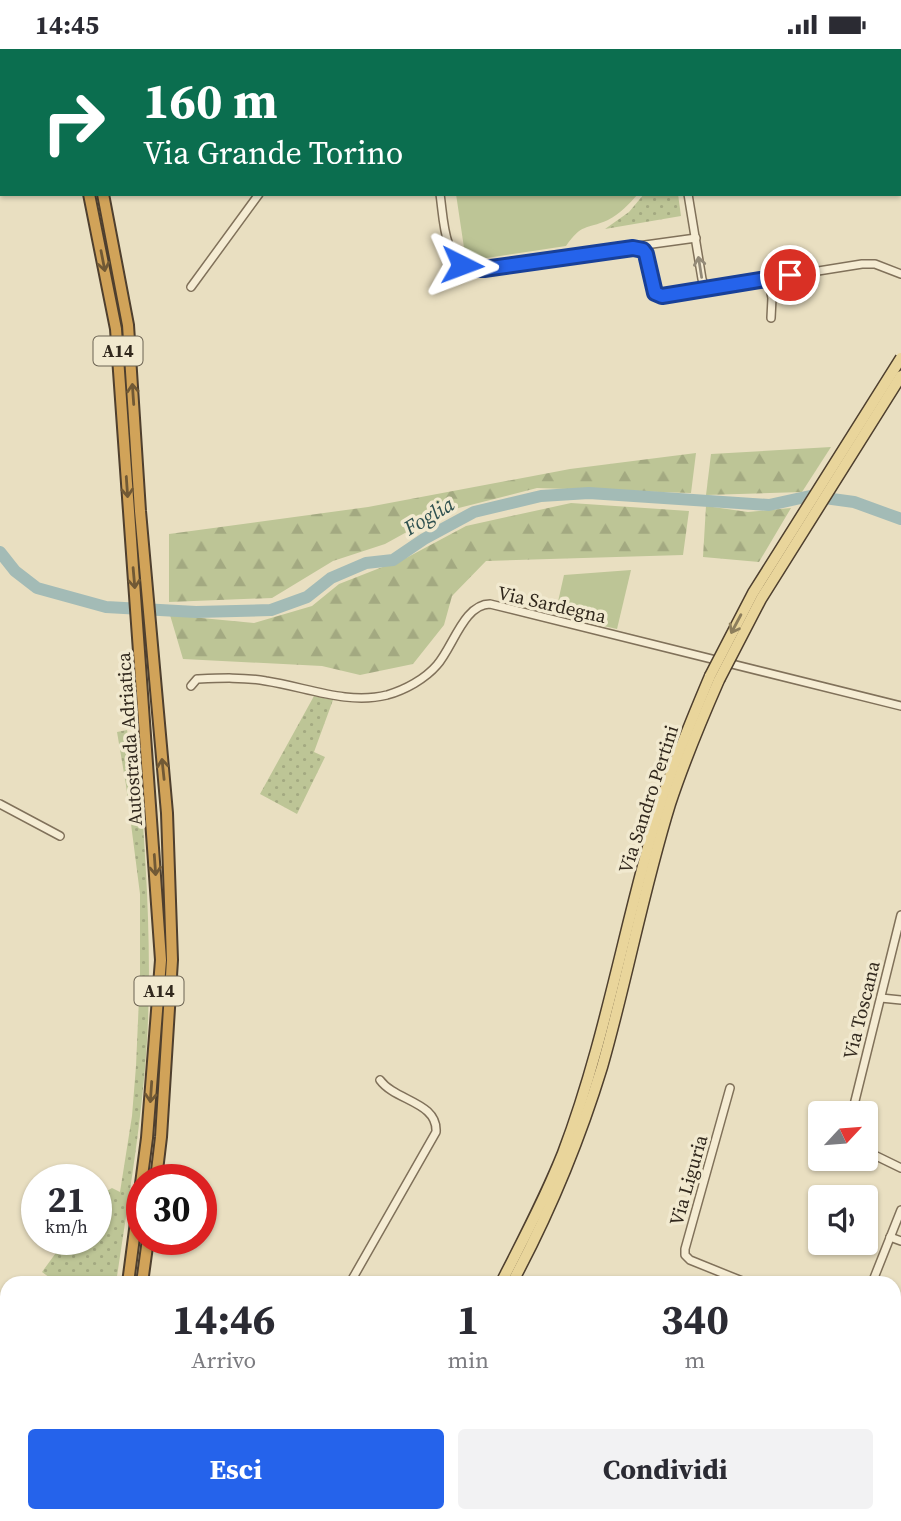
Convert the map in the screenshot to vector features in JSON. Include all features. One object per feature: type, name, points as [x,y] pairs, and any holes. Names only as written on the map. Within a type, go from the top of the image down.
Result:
[{"type":"highway","name":"Autostrada Adriatica","points":[[89,196],[116,329],[134,510],[150,699],[161,960],[147,1138],[129,1276]]},
{"type":"highway","name":"Autostrada Adriatica","points":[[103,196],[128,324],[134,510]]},
{"type":"highway","name":"Autostrada Adriatica","points":[[150,699],[167,813],[172,960],[158,1164]]},
{"type":"highway","points":[[143,1276],[146,1255]]},
{"type":"main road","name":"Via Sandro Pertini","points":[[505,1276],[535,1218],[563,1152],[591,1070],[660,804],[678,754],[753,593],[901,358]]},
{"type":"main road","name":"Via Sandro Pertini","points":[[516,1276],[543,1224],[575,1147],[601,1067],[670,805],[714,678],[901,376]]},
{"type":"street","points":[[191,288],[258,196]]},
{"type":"street","points":[[440,196],[450,250],[462,265],[471,269],[696,238]]},
{"type":"street","points":[[688,196],[704,284],[715,288]]},
{"type":"street","points":[[633,248],[643,250],[646,254],[652,287],[658,296],[863,264],[875,264],[901,274]]},
{"type":"street","points":[[768,279],[772,298],[771,318]]},
{"type":"street","name":"Via Sardegna","points":[[191,686],[197,679],[234,677],[340,697],[386,695],[419,681],[435,667],[470,612],[476,607],[490,604],[901,706]]},
{"type":"street","points":[[0,804],[60,836]]},
{"type":"street","name":"Via Toscana","points":[[855,1101],[901,915]]},
{"type":"street","points":[[881,998],[901,1000]]},
{"type":"street","points":[[354,1276],[436,1132],[437,1121],[430,1112],[386,1089],[380,1080]]},
{"type":"street","name":"Via Liguria","points":[[730,1088],[685,1249],[685,1255],[691,1260],[730,1276]]},
{"type":"street","points":[[878,1157],[901,1168]]},
{"type":"street","points":[[875,1276],[901,1210]]},
{"type":"street","points":[[890,1237],[901,1241]]},
{"type":"green space","points":[[456,196],[636,196],[612,218],[580,230],[566,246],[466,261]]},
{"type":"green space","points":[[642,196],[678,196],[681,216],[605,229],[629,212]]},
{"type":"green space","points":[[831,447],[802,492],[706,495],[711,454]]},
{"type":"green space","points":[[696,453],[691,493],[537,488],[443,512],[385,544],[333,561],[272,598],[169,602],[169,534],[368,507],[570,469]]},
{"type":"green space","points":[[571,503],[689,511],[683,555],[486,561],[452,596],[444,625],[413,664],[360,675],[322,666],[183,659],[170,615],[254,623],[312,606],[339,584],[408,557],[466,526]]},
{"type":"green space","points":[[706,506],[748,512],[791,508],[759,562],[703,557]]},
{"type":"green space","points":[[631,570],[617,629],[555,615],[564,575]]},
{"type":"green space","points":[[314,696],[333,700],[314,752],[325,757],[297,814],[260,794]]},
{"type":"green space","points":[[127,730],[128,735],[136,733],[145,848],[149,1002],[138,1132],[133,1164],[126,1164],[126,1214],[117,1276],[47,1276],[42,1272],[54,1255],[112,1255],[112,1188],[120,1192],[132,1116],[140,976],[140,894],[117,732]]},
{"type":"waterway","name":"Foglia","points":[[0,552],[15,571],[37,588],[106,607],[196,612],[271,610],[307,597],[331,578],[366,563],[393,560],[424,539],[474,512],[541,496],[589,493],[769,505],[810,496],[854,502],[901,519]]},
{"type":"route","points":[[462,265],[471,269],[484,269],[633,248],[643,250],[648,257],[652,287],[658,296],[704,291],[790,275]]}]
